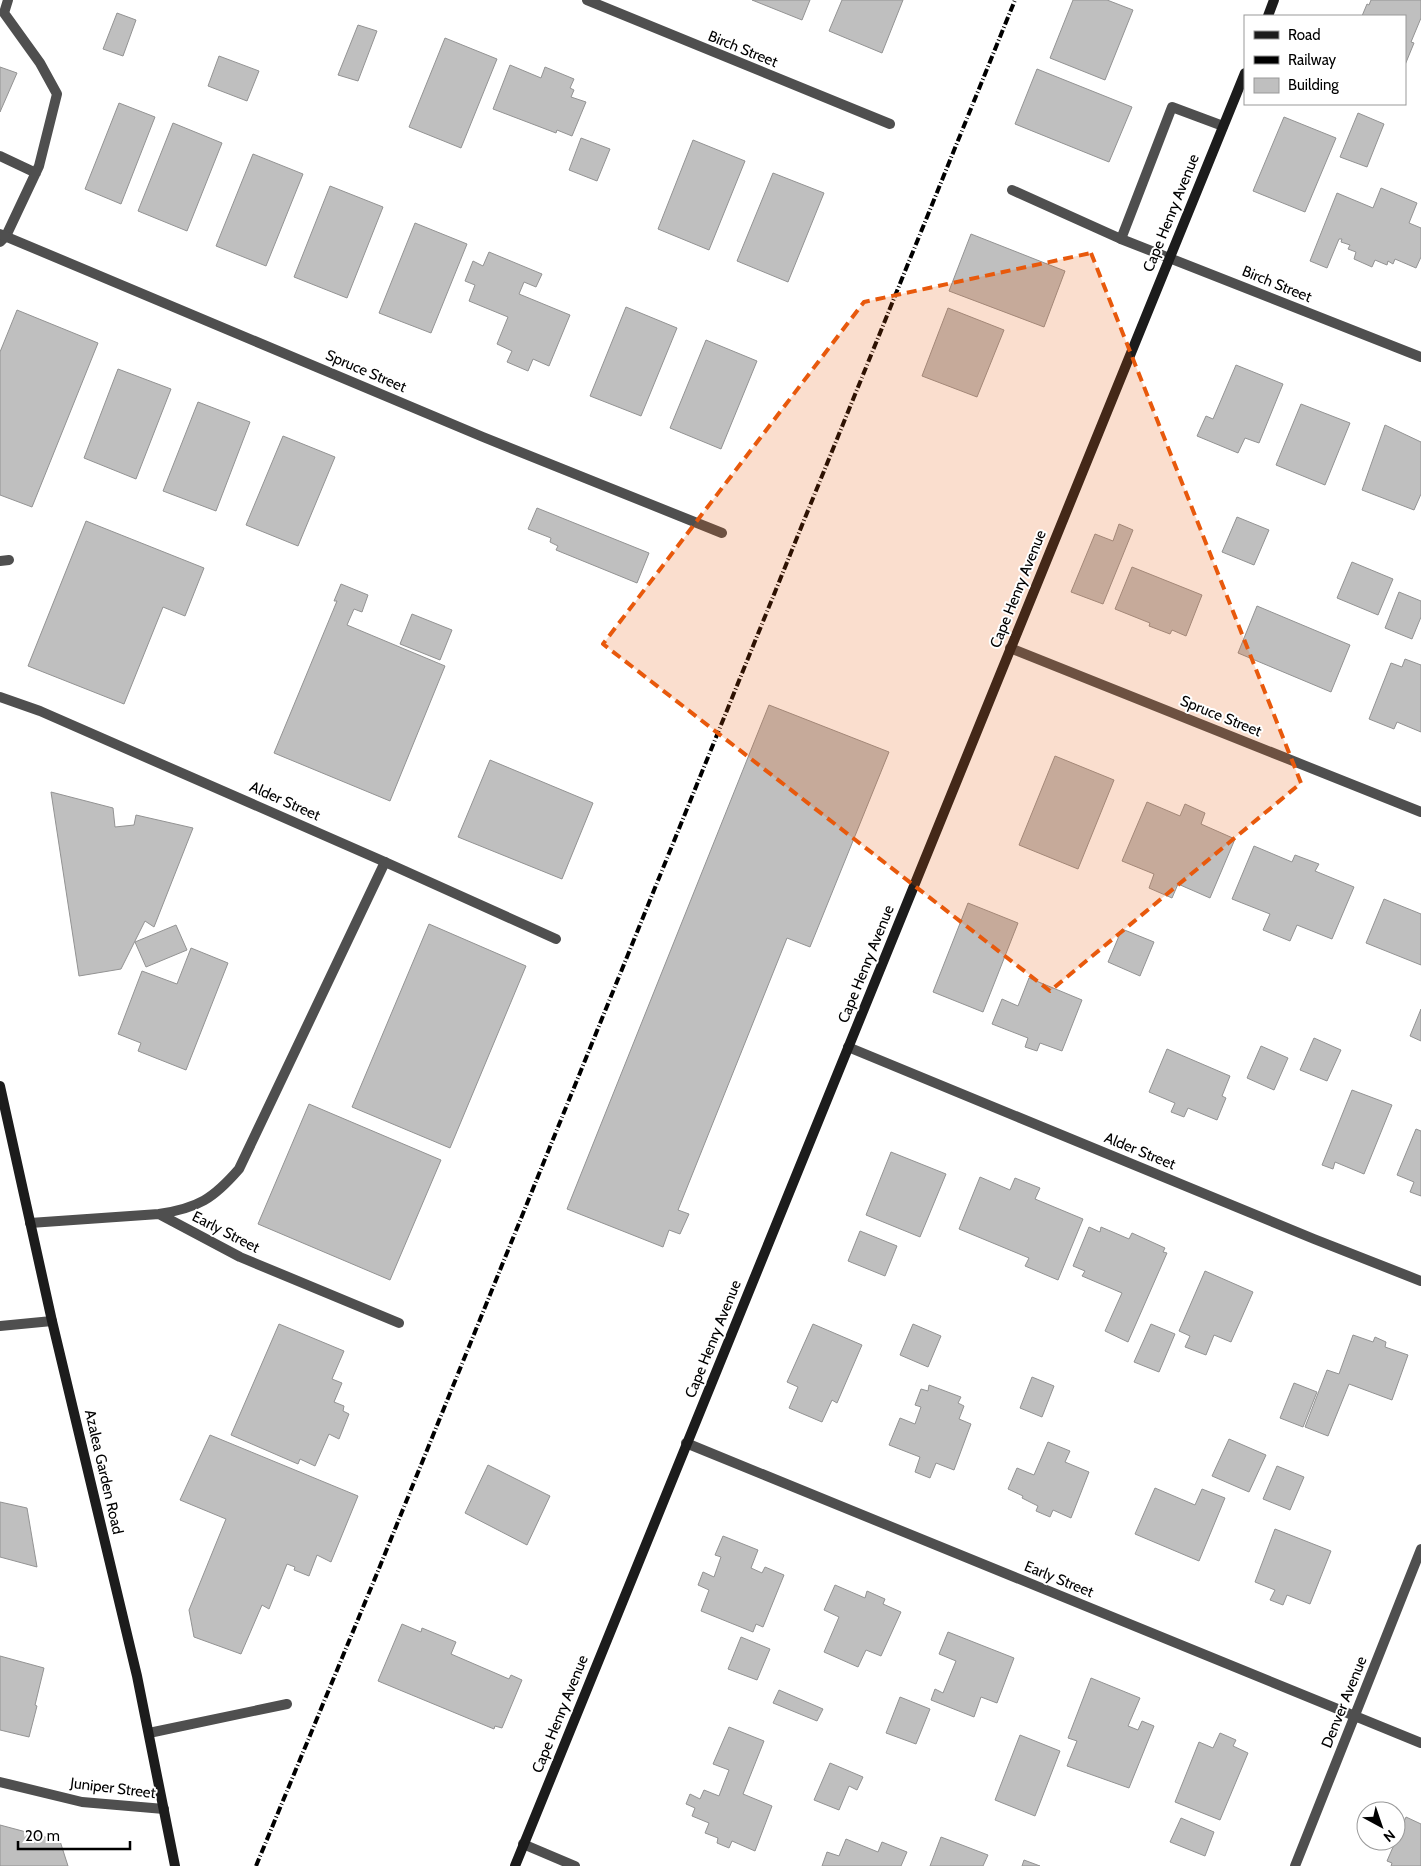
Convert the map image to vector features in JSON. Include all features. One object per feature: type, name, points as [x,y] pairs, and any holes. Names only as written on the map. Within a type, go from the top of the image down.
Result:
[{"type":"street","points":[[2,237],[36,173],[57,94],[40,63],[2,12],[8,0]]},
{"type":"street","name":"Birch Street","points":[[587,0],[890,124]]},
{"type":"street","points":[[1268,15],[1274,0]]},
{"type":"street","name":"Cape Henry Avenue","points":[[515,1866],[1244,75]]},
{"type":"street","points":[[1122,239],[1172,107],[1223,126]]},
{"type":"street","points":[[0,156],[36,173]]},
{"type":"street","name":"Birch Street","points":[[1012,190],[1122,239],[1421,357]]},
{"type":"street","name":"Spruce Street","points":[[2,237],[484,437],[722,533]]},
{"type":"street","name":"Spruce Street","points":[[1010,648],[1421,812]]},
{"type":"street","name":"Alder Street","points":[[0,697],[40,710],[556,939]]},
{"type":"street","points":[[30,1223],[183,1211],[205,1202],[224,1187],[239,1169],[385,862]]},
{"type":"street","name":"Alder Street","points":[[848,1047],[1314,1239],[1421,1281]]},
{"type":"street","name":"Azalea Garden Road","points":[[0,1086],[52,1321],[149,1732],[175,1866]]},
{"type":"street","name":"Early Street","points":[[159,1214],[240,1257],[399,1324]]},
{"type":"street","points":[[0,1326],[52,1321]]},
{"type":"street","name":"Early Street","points":[[686,1443],[1421,1743]]},
{"type":"street","name":"Denver Avenue","points":[[1295,1866],[1421,1549]]},
{"type":"street","points":[[149,1732],[287,1704]]},
{"type":"street","name":"Juniper Street","points":[[0,1782],[82,1802],[164,1809]]},
{"type":"street","points":[[523,1844],[575,1866]]},
{"type":"highlighted area","points":[[1091,253],[1301,783],[1050,991],[603,644],[864,302]]},
{"type":"building","points":[[752,0],[810,0],[802,20]]},
{"type":"building","points":[[842,0],[903,0],[882,53],[829,31]]},
{"type":"building","points":[[1073,0],[1107,0],[1133,10],[1105,80],[1050,58]]},
{"type":"building","points":[[1371,0],[1421,0],[1421,18],[1411,42],[1414,43],[1406,63],[1406,15],[1362,15],[1367,4],[1369,5]]},
{"type":"building","points":[[117,13],[136,20],[123,56],[103,49]]},
{"type":"building","points":[[358,25],[377,31],[358,81],[338,75]]},
{"type":"building","points":[[445,38],[497,59],[461,148],[409,127]]},
{"type":"building","points":[[219,56],[259,71],[247,101],[208,86]]},
{"type":"building","points":[[510,65],[541,78],[545,67],[574,79],[570,88],[574,90],[571,97],[586,102],[572,136],[557,130],[556,133],[493,109]]},
{"type":"building","points":[[0,67],[17,73],[0,112]]},
{"type":"building","points":[[1037,69],[1132,107],[1109,162],[1015,124]]},
{"type":"building","points":[[119,103],[155,117],[121,204],[85,189]]},
{"type":"building","points":[[1358,113],[1384,124],[1367,167],[1340,157]]},
{"type":"building","points":[[1284,117],[1336,138],[1305,212],[1253,191]]},
{"type":"building","points":[[173,123],[222,143],[187,231],[138,211]]},
{"type":"building","points":[[581,138],[610,149],[597,181],[569,170]]},
{"type":"building","points":[[693,140],[745,161],[709,250],[658,229]]},
{"type":"building","points":[[253,154],[303,174],[266,266],[216,246]]},
{"type":"building","points":[[773,173],[824,193],[788,282],[737,261]]},
{"type":"building","points":[[330,186],[383,207],[347,298],[294,277]]},
{"type":"building","points":[[1381,188],[1417,203],[1409,223],[1421,228],[1421,257],[1416,268],[1395,259],[1393,264],[1388,261],[1387,265],[1375,260],[1372,267],[1354,259],[1356,252],[1348,249],[1350,245],[1341,242],[1342,239],[1339,239],[1327,268],[1310,261],[1337,193],[1373,208]]},
{"type":"building","points":[[415,223],[467,244],[431,333],[379,313]]},
{"type":"building","points":[[971,234],[1065,271],[1044,327],[949,291]]},
{"type":"building","points":[[489,252],[542,274],[536,287],[524,282],[519,294],[570,315],[549,366],[533,359],[528,371],[507,362],[512,351],[497,344],[508,317],[469,301],[475,285],[465,281],[473,261],[483,266]]},
{"type":"building","points":[[626,307],[677,328],[641,416],[590,396]]},
{"type":"building","points":[[948,308],[1004,330],[977,397],[922,376]]},
{"type":"building","points":[[17,310],[98,343],[32,507],[0,495],[0,352]]},
{"type":"building","points":[[706,340],[757,361],[721,449],[670,428]]},
{"type":"building","points":[[1236,365],[1283,384],[1259,443],[1245,438],[1238,453],[1197,436],[1206,416],[1213,419]]},
{"type":"building","points":[[118,369],[171,389],[136,479],[84,458]]},
{"type":"building","points":[[198,402],[250,422],[216,511],[163,491]]},
{"type":"building","points":[[1301,404],[1350,423],[1325,485],[1276,465]]},
{"type":"building","points":[[1385,425],[1421,442],[1421,494],[1414,510],[1362,490]]},
{"type":"building","points":[[283,436],[335,457],[298,546],[246,525]]},
{"type":"building","points":[[537,508],[649,553],[637,583],[556,550],[558,546],[550,542],[551,538],[528,529]]},
{"type":"building","points":[[1237,517],[1269,530],[1254,565],[1222,552]]},
{"type":"building","points":[[86,521],[204,568],[185,616],[163,607],[124,704],[28,666]]},
{"type":"building","points":[[1119,524],[1133,530],[1103,604],[1071,592],[1095,534],[1113,541]]},
{"type":"building","points":[[1352,562],[1393,579],[1378,615],[1337,598]]},
{"type":"building","points":[[1132,567],[1202,595],[1186,636],[1172,630],[1170,634],[1149,626],[1150,623],[1115,609]]},
{"type":"building","points":[[341,584],[368,595],[362,612],[354,609],[347,625],[445,666],[390,801],[274,753],[337,601],[334,601]]},
{"type":"building","points":[[1399,592],[1421,601],[1421,617],[1412,639],[1385,628]]},
{"type":"building","points":[[1257,606],[1350,645],[1331,692],[1238,653]]},
{"type":"building","points":[[412,614],[452,630],[440,660],[400,644]]},
{"type":"building","points":[[1405,659],[1421,665],[1421,732],[1397,722],[1394,729],[1369,719],[1391,663],[1402,667]]},
{"type":"building","points":[[769,705],[889,752],[810,947],[787,938],[678,1210],[689,1214],[680,1234],[669,1230],[663,1247],[567,1209]]},
{"type":"building","points":[[1055,756],[1114,780],[1078,869],[1019,845]]},
{"type":"building","points":[[490,760],[593,803],[562,879],[458,837]]},
{"type":"building","points":[[51,792],[113,808],[115,827],[134,825],[136,815],[193,828],[154,927],[145,921],[121,969],[79,976]]},
{"type":"building","points":[[1147,802],[1180,816],[1185,804],[1205,813],[1201,824],[1235,839],[1210,898],[1178,884],[1172,898],[1149,888],[1154,874],[1122,861]]},
{"type":"building","points":[[1254,846],[1292,862],[1295,855],[1319,864],[1315,871],[1354,887],[1332,939],[1297,925],[1290,941],[1263,930],[1270,914],[1232,899]]},
{"type":"building","points":[[1384,899],[1421,914],[1421,965],[1366,943]]},
{"type":"building","points":[[968,903],[1018,923],[983,1012],[933,992]]},
{"type":"building","points":[[429,924],[526,966],[450,1148],[352,1107]]},
{"type":"building","points":[[176,925],[187,950],[146,967],[135,942]]},
{"type":"building","points":[[1122,929],[1154,942],[1140,976],[1108,962]]},
{"type":"building","points":[[191,948],[228,963],[186,1070],[138,1051],[141,1043],[118,1034],[142,971],[177,984]]},
{"type":"building","points":[[1029,978],[1082,1000],[1062,1051],[1040,1043],[1037,1051],[1025,1047],[1028,1038],[992,1024],[1002,999],[1018,1006]]},
{"type":"building","points":[[1421,1009],[1421,1041],[1410,1036]]},
{"type":"building","points":[[1314,1038],[1341,1050],[1327,1081],[1300,1070]]},
{"type":"building","points":[[1261,1046],[1288,1058],[1274,1090],[1247,1078]]},
{"type":"building","points":[[1167,1049],[1230,1076],[1222,1096],[1226,1098],[1217,1120],[1188,1108],[1184,1117],[1171,1112],[1175,1103],[1149,1092]]},
{"type":"building","points":[[1352,1090],[1392,1105],[1364,1174],[1335,1162],[1333,1169],[1322,1165]]},
{"type":"building","points":[[309,1104],[441,1160],[390,1280],[258,1224]]},
{"type":"building","points":[[1416,1129],[1421,1131],[1421,1196],[1410,1192],[1414,1182],[1397,1175]]},
{"type":"building","points":[[891,1152],[946,1174],[920,1237],[866,1215]]},
{"type":"building","points":[[980,1177],[1010,1190],[1015,1178],[1040,1188],[1035,1199],[1083,1219],[1058,1280],[1025,1266],[1029,1258],[959,1229]]},
{"type":"building","points":[[1089,1227],[1100,1232],[1101,1227],[1129,1239],[1132,1233],[1165,1248],[1163,1252],[1167,1253],[1128,1342],[1105,1331],[1122,1293],[1082,1276],[1085,1271],[1073,1266]]},
{"type":"building","points":[[860,1231],[897,1246],[885,1276],[848,1261]]},
{"type":"building","points":[[1205,1271],[1253,1292],[1231,1342],[1214,1335],[1206,1355],[1185,1347],[1190,1336],[1179,1331]]},
{"type":"building","points":[[279,1324],[344,1351],[332,1379],[342,1383],[334,1402],[344,1406],[343,1411],[349,1414],[339,1439],[329,1434],[315,1466],[300,1459],[298,1464],[231,1435]]},
{"type":"building","points":[[813,1324],[862,1345],[837,1403],[832,1400],[822,1422],[789,1408],[798,1387],[787,1382]]},
{"type":"building","points":[[913,1324],[941,1336],[928,1367],[900,1355]]},
{"type":"building","points":[[1151,1324],[1175,1334],[1159,1372],[1134,1362]]},
{"type":"building","points":[[1353,1335],[1373,1342],[1375,1337],[1386,1342],[1385,1347],[1408,1355],[1392,1400],[1349,1384],[1328,1436],[1305,1427],[1327,1370],[1339,1374]]},
{"type":"building","points":[[1032,1377],[1054,1386],[1042,1417],[1020,1408]]},
{"type":"building","points":[[1294,1383],[1317,1392],[1303,1427],[1280,1418]]},
{"type":"building","points":[[929,1385],[961,1397],[958,1403],[964,1406],[959,1419],[971,1424],[954,1470],[936,1463],[930,1478],[915,1472],[920,1457],[889,1445],[900,1418],[915,1424],[921,1407],[915,1405],[921,1389],[928,1391]]},
{"type":"building","points":[[210,1435],[358,1496],[331,1562],[317,1555],[309,1576],[294,1570],[295,1567],[287,1564],[269,1609],[262,1605],[241,1654],[194,1637],[189,1610],[226,1519],[180,1500]]},
{"type":"building","points":[[1229,1439],[1266,1455],[1249,1492],[1212,1476]]},
{"type":"building","points":[[1048,1442],[1070,1451],[1065,1462],[1089,1472],[1071,1518],[1053,1510],[1050,1517],[1036,1511],[1038,1506],[1008,1489],[1017,1468],[1034,1475]]},
{"type":"building","points":[[488,1465],[550,1496],[527,1545],[465,1513]]},
{"type":"building","points":[[1277,1466],[1304,1477],[1290,1510],[1263,1499]]},
{"type":"building","points":[[1155,1488],[1195,1505],[1202,1489],[1225,1498],[1199,1561],[1135,1534]]},
{"type":"building","points":[[0,1502],[27,1508],[37,1567],[0,1557]]},
{"type":"building","points":[[1275,1529],[1331,1551],[1310,1604],[1287,1595],[1283,1605],[1270,1600],[1275,1590],[1255,1582]]},
{"type":"building","points":[[723,1536],[758,1550],[751,1568],[762,1573],[765,1567],[784,1575],[763,1627],[756,1624],[753,1632],[701,1611],[709,1590],[698,1585],[703,1572],[714,1577],[721,1557],[715,1555]]},
{"type":"building","points":[[835,1585],[865,1598],[867,1591],[885,1599],[883,1604],[901,1612],[881,1656],[866,1650],[858,1667],[824,1652],[839,1617],[824,1610]]},
{"type":"building","points":[[402,1624],[421,1632],[422,1628],[456,1642],[451,1654],[509,1679],[511,1675],[522,1680],[502,1728],[495,1726],[494,1729],[378,1681]]},
{"type":"building","points":[[948,1632],[1014,1658],[997,1703],[981,1697],[974,1717],[931,1700],[935,1689],[943,1693],[956,1661],[939,1654]]},
{"type":"building","points":[[741,1637],[770,1649],[757,1680],[728,1669]]},
{"type":"building","points":[[0,1656],[44,1668],[29,1737],[0,1730]]},
{"type":"building","points":[[1091,1678],[1140,1698],[1128,1726],[1138,1730],[1142,1721],[1154,1726],[1129,1788],[1067,1766],[1077,1741],[1068,1738]]},
{"type":"building","points":[[779,1690],[823,1709],[817,1721],[773,1703]]},
{"type":"building","points":[[900,1697],[930,1709],[916,1744],[886,1733]]},
{"type":"building","points":[[729,1727],[764,1741],[743,1794],[772,1806],[755,1851],[732,1841],[729,1848],[717,1843],[718,1838],[705,1833],[709,1823],[692,1816],[695,1808],[686,1804],[690,1794],[700,1799],[704,1790],[719,1796],[729,1770],[713,1764]]},
{"type":"building","points":[[1220,1733],[1236,1740],[1233,1746],[1248,1753],[1220,1820],[1175,1802],[1199,1742],[1213,1748]]},
{"type":"building","points":[[1020,1735],[1060,1751],[1035,1816],[995,1800]]},
{"type":"building","points":[[830,1763],[863,1777],[857,1790],[849,1786],[839,1810],[814,1800]]},
{"type":"building","points":[[1406,1817],[1421,1824],[1421,1866],[1391,1866],[1392,1863],[1387,1861],[1391,1851],[1406,1851]]},
{"type":"building","points":[[1181,1818],[1214,1832],[1205,1856],[1170,1842]]},
{"type":"building","points":[[0,1825],[60,1841],[68,1866],[0,1866]]},
{"type":"building","points":[[941,1837],[988,1855],[983,1866],[930,1866]]},
{"type":"building","points":[[846,1839],[878,1852],[882,1842],[907,1852],[901,1866],[822,1866],[827,1852],[839,1856]]},
{"type":"building","points":[[1024,1860],[1040,1866],[1022,1866]]},
{"type":"railway","points":[[256,1866],[378,1571],[1015,0]]}]
